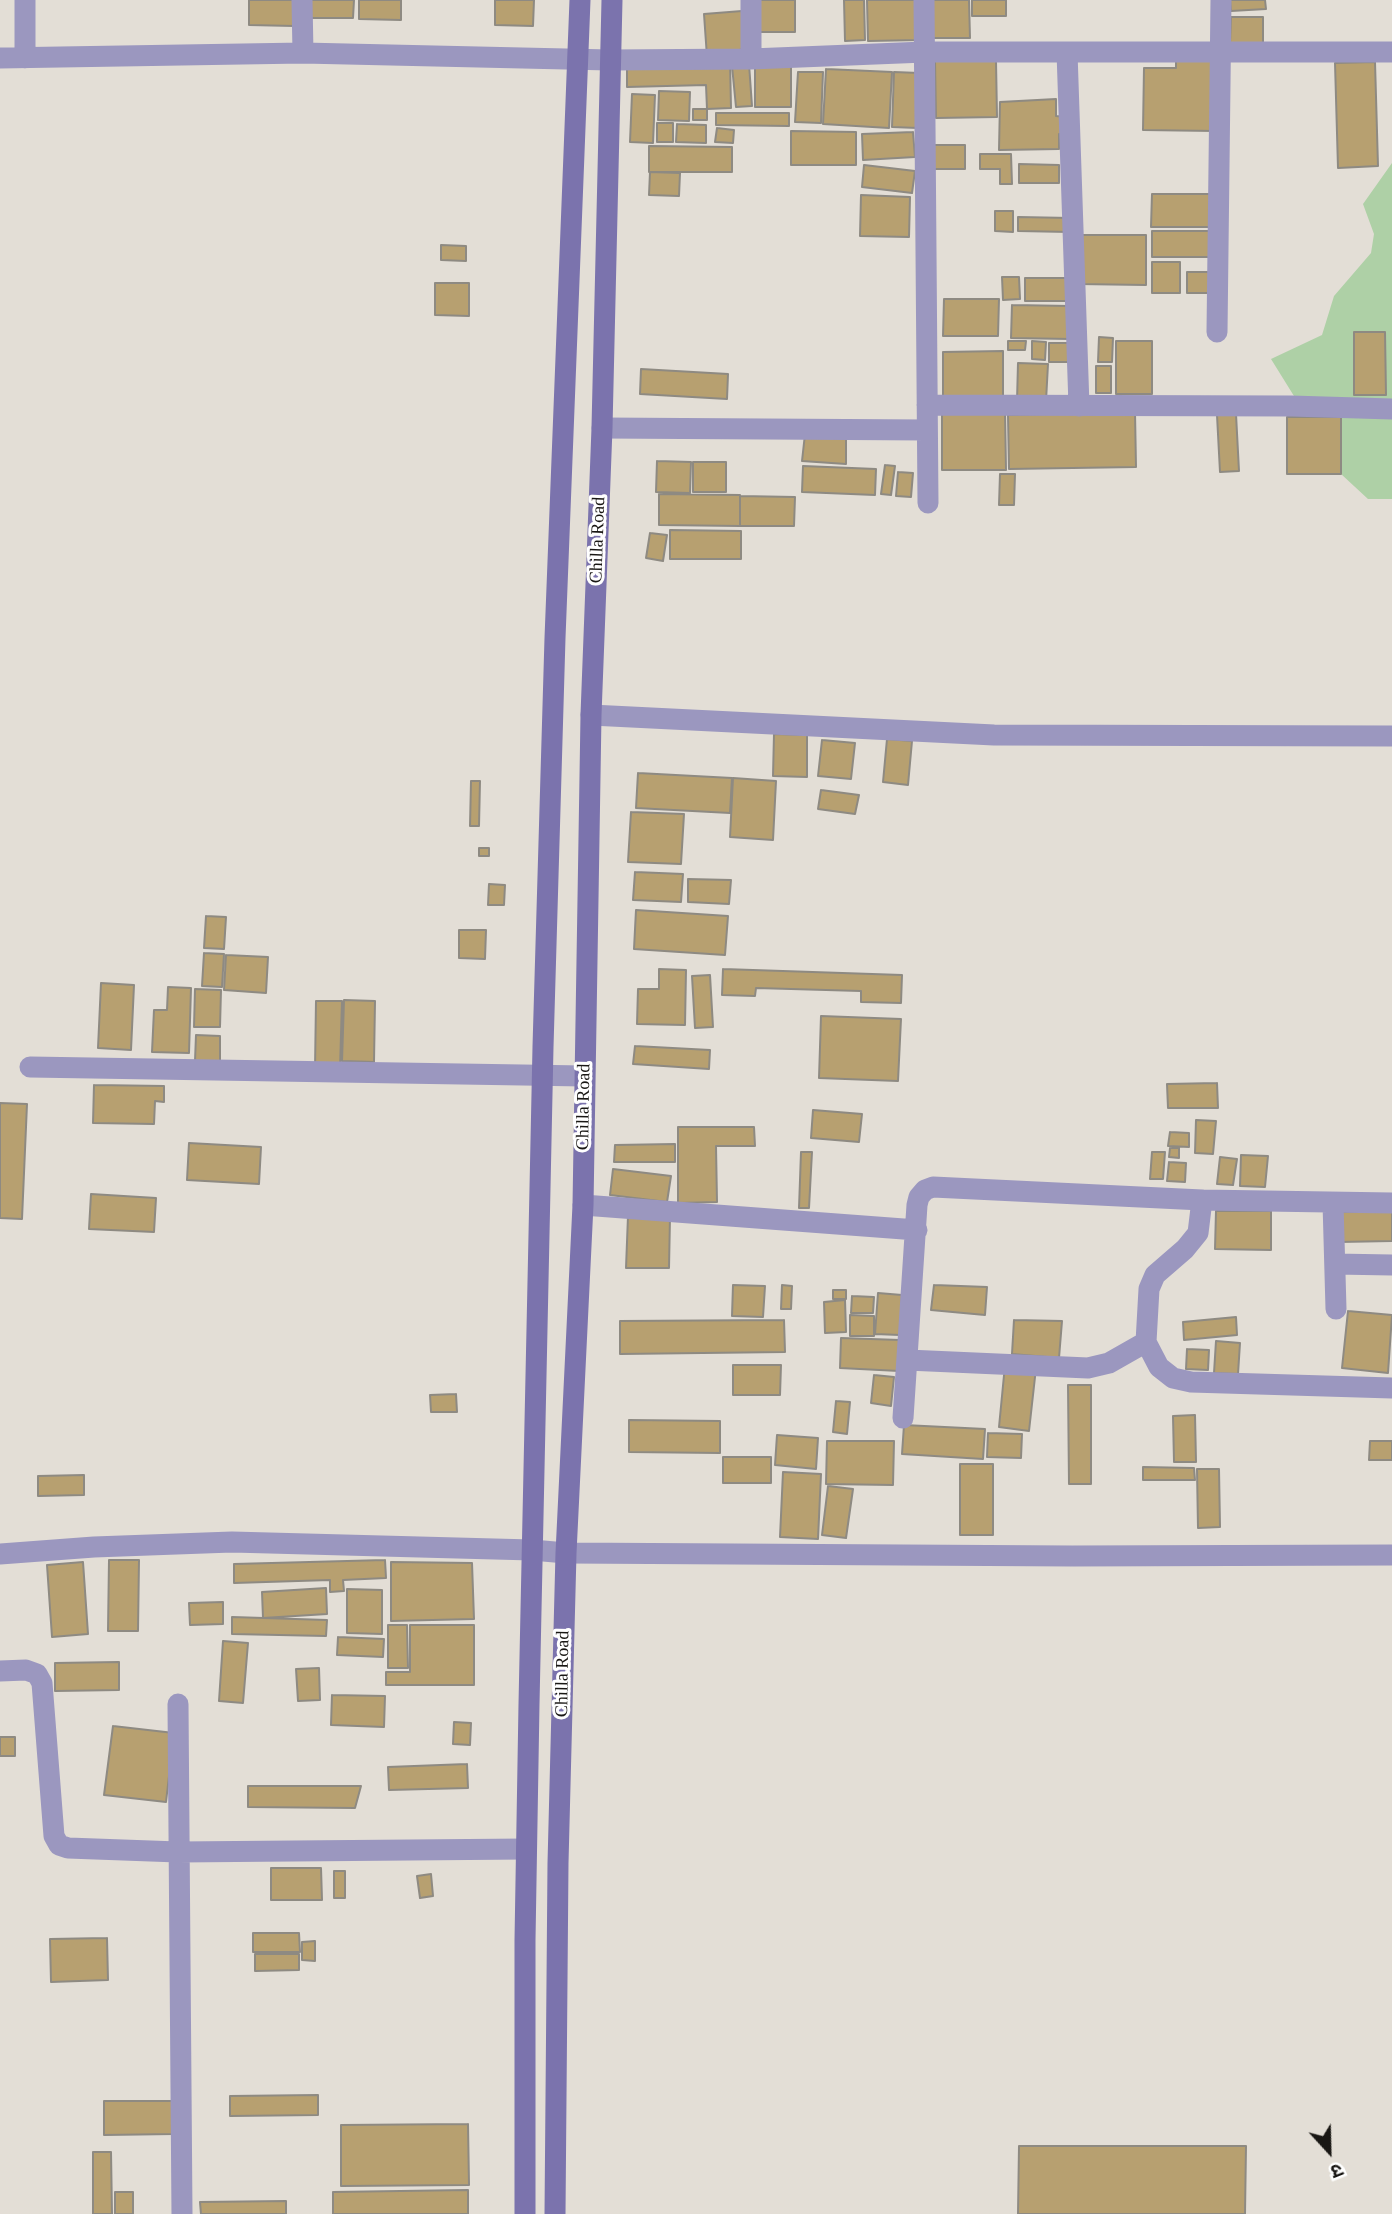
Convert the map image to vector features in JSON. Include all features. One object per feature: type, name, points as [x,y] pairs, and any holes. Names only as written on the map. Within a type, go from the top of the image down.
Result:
[{"type":"main road","name":"Chilla Road","points":[[525,2214],[526,1849],[532,1550],[555,638],[580,0]]},
{"type":"main road","name":"Chilla Road","points":[[555,2214],[558,1863],[566,1553],[583,1205],[591,715],[603,428],[612,0]]},
{"type":"street","points":[[25,0],[25,58]]},
{"type":"street","points":[[302,0],[303,53]]},
{"type":"street","points":[[751,0],[751,59]]},
{"type":"street","points":[[924,0],[928,503]]},
{"type":"street","points":[[1217,332],[1221,0]]},
{"type":"street","points":[[0,58],[303,53],[610,60],[751,59],[925,52],[1392,52]]},
{"type":"street","points":[[1067,52],[1079,405]]},
{"type":"street","points":[[926,405],[1291,406],[1392,409]]},
{"type":"street","points":[[603,428],[927,430]]},
{"type":"street","points":[[591,715],[994,735],[1392,736]]},
{"type":"street","points":[[30,1067],[584,1076]]},
{"type":"street","points":[[903,1418],[917,1205],[925,1190],[933,1187],[1202,1200],[1392,1203]]},
{"type":"street","points":[[1202,1200],[1198,1233],[1185,1249],[1155,1275],[1149,1289],[1146,1342],[1159,1367],[1173,1378],[1191,1382],[1392,1388]]},
{"type":"street","points":[[1333,1203],[1336,1310]]},
{"type":"street","points":[[583,1205],[917,1230]]},
{"type":"street","points":[[1335,1264],[1392,1265]]},
{"type":"street","points":[[908,1360],[1088,1368],[1109,1363],[1146,1342]]},
{"type":"street","points":[[0,1554],[94,1547],[232,1542],[566,1553],[1392,1555]]},
{"type":"street","points":[[0,1671],[26,1670],[37,1674],[42,1683],[54,1836],[60,1845],[68,1848],[178,1852],[526,1849]]},
{"type":"street","points":[[178,1704],[181,2214]]},
{"type":"green space","points":[[1392,163],[1392,499],[1368,499],[1341,474],[1341,417],[1307,417],[1271,359],[1322,335],[1334,296],[1371,253],[1374,234],[1363,204]]},
{"type":"building","points":[[249,0],[294,0],[294,26],[249,25]]},
{"type":"building","points":[[309,0],[354,0],[353,18],[308,18]]},
{"type":"building","points":[[359,0],[401,0],[401,20],[359,19]]},
{"type":"building","points":[[495,0],[534,0],[533,26],[495,25]]},
{"type":"building","points":[[759,0],[795,0],[795,32],[759,32]]},
{"type":"building","points":[[844,0],[864,0],[865,40],[845,41]]},
{"type":"building","points":[[867,0],[918,0],[919,40],[868,41]]},
{"type":"building","points":[[932,0],[969,0],[970,38],[933,38]]},
{"type":"building","points":[[972,0],[1006,0],[1006,16],[972,16]]},
{"type":"building","points":[[1230,0],[1265,0],[1266,9],[1231,11]]},
{"type":"building","points":[[742,11],[744,49],[707,57],[704,14]]},
{"type":"building","points":[[1231,17],[1263,17],[1263,44],[1230,43]]},
{"type":"building","points":[[1176,58],[1213,58],[1215,131],[1143,130],[1144,68],[1176,68]]},
{"type":"building","points":[[730,61],[731,108],[707,109],[706,85],[627,87],[627,64]]},
{"type":"building","points":[[935,61],[996,61],[997,117],[936,118]]},
{"type":"building","points":[[1375,62],[1378,166],[1338,168],[1335,63]]},
{"type":"building","points":[[755,63],[791,63],[791,107],[755,107]]},
{"type":"building","points":[[749,64],[752,106],[736,107],[732,66]]},
{"type":"building","points":[[826,69],[892,72],[889,128],[823,124]]},
{"type":"building","points":[[798,72],[823,72],[821,123],[795,122]]},
{"type":"building","points":[[894,72],[919,73],[918,128],[892,127]]},
{"type":"building","points":[[659,91],[690,92],[689,121],[658,120]]},
{"type":"building","points":[[632,94],[655,95],[653,143],[630,142]]},
{"type":"building","points":[[1056,99],[1056,116],[1065,117],[1066,134],[1059,134],[1059,149],[999,150],[1000,102]]},
{"type":"building","points":[[693,109],[707,109],[707,120],[693,120]]},
{"type":"building","points":[[716,113],[789,113],[789,126],[716,125]]},
{"type":"building","points":[[657,123],[673,123],[673,142],[657,142]]},
{"type":"building","points":[[677,124],[706,125],[706,143],[676,142]]},
{"type":"building","points":[[717,128],[734,130],[733,143],[715,142]]},
{"type":"building","points":[[791,131],[856,132],[856,165],[791,165]]},
{"type":"building","points":[[913,132],[915,157],[863,160],[862,134]]},
{"type":"building","points":[[934,145],[965,145],[965,169],[933,169]]},
{"type":"building","points":[[649,146],[732,147],[732,172],[649,172]]},
{"type":"building","points":[[980,154],[1011,154],[1012,184],[1000,184],[1000,169],[980,169]]},
{"type":"building","points":[[1019,164],[1059,165],[1059,183],[1019,183]]},
{"type":"building","points":[[864,165],[915,171],[912,193],[862,187]]},
{"type":"building","points":[[650,172],[680,173],[679,196],[649,195]]},
{"type":"building","points":[[1152,194],[1213,194],[1213,227],[1151,227]]},
{"type":"building","points":[[861,195],[910,197],[909,237],[860,236]]},
{"type":"building","points":[[995,211],[1013,211],[1013,232],[995,231]]},
{"type":"building","points":[[1018,217],[1071,218],[1070,232],[1018,231]]},
{"type":"building","points":[[1152,231],[1214,231],[1214,257],[1152,257]]},
{"type":"building","points":[[1079,235],[1146,235],[1146,285],[1078,284]]},
{"type":"building","points":[[441,245],[466,246],[466,261],[441,260]]},
{"type":"building","points":[[1152,262],[1180,262],[1180,293],[1152,293]]},
{"type":"building","points":[[1187,272],[1213,272],[1212,293],[1187,293]]},
{"type":"building","points":[[1002,277],[1019,277],[1020,299],[1003,300]]},
{"type":"building","points":[[1025,278],[1073,278],[1072,301],[1025,301]]},
{"type":"building","points":[[435,283],[469,283],[469,316],[435,315]]},
{"type":"building","points":[[944,299],[999,299],[998,336],[943,336]]},
{"type":"building","points":[[1012,305],[1070,306],[1070,339],[1011,338]]},
{"type":"building","points":[[1354,332],[1385,332],[1386,395],[1354,395]]},
{"type":"building","points":[[1099,337],[1113,338],[1112,362],[1098,362]]},
{"type":"building","points":[[1008,341],[1026,341],[1025,350],[1008,350]]},
{"type":"building","points":[[1032,341],[1046,342],[1045,360],[1032,359]]},
{"type":"building","points":[[1116,341],[1152,341],[1152,394],[1116,394]]},
{"type":"building","points":[[1049,343],[1069,343],[1069,362],[1049,362]]},
{"type":"building","points":[[1003,351],[1003,397],[943,398],[943,352]]},
{"type":"building","points":[[1018,363],[1048,364],[1046,401],[1017,401]]},
{"type":"building","points":[[1096,366],[1111,366],[1111,393],[1096,393]]},
{"type":"building","points":[[641,369],[728,374],[727,399],[640,394]]},
{"type":"building","points":[[1005,411],[1006,470],[942,470],[942,412]]},
{"type":"building","points":[[1135,412],[1136,467],[1009,469],[1008,415]]},
{"type":"building","points":[[1236,414],[1239,471],[1220,472],[1217,415]]},
{"type":"building","points":[[1287,417],[1341,417],[1341,474],[1287,474]]},
{"type":"building","points":[[805,434],[846,437],[846,464],[802,461]]},
{"type":"building","points":[[657,461],[691,462],[690,493],[656,492]]},
{"type":"building","points":[[693,462],[726,462],[726,492],[693,492]]},
{"type":"building","points":[[885,465],[895,466],[891,495],[881,494]]},
{"type":"building","points":[[803,466],[876,469],[875,495],[802,492]]},
{"type":"building","points":[[898,472],[913,473],[911,497],[896,496]]},
{"type":"building","points":[[1000,474],[1015,474],[1014,505],[999,505]]},
{"type":"building","points":[[659,494],[740,495],[740,526],[659,525]]},
{"type":"building","points":[[740,496],[795,497],[794,526],[740,526]]},
{"type":"building","points":[[670,530],[741,531],[741,559],[670,559]]},
{"type":"building","points":[[650,533],[667,535],[663,561],[646,558]]},
{"type":"building","points":[[774,734],[807,735],[807,777],[773,776]]},
{"type":"building","points":[[887,739],[912,741],[908,785],[883,782]]},
{"type":"building","points":[[822,740],[855,743],[851,779],[818,776]]},
{"type":"building","points":[[638,773],[732,778],[730,813],[636,808]]},
{"type":"building","points":[[733,778],[776,781],[773,840],[730,837]]},
{"type":"building","points":[[471,781],[480,781],[479,826],[470,826]]},
{"type":"building","points":[[821,790],[859,795],[855,814],[818,809]]},
{"type":"building","points":[[631,812],[684,814],[681,864],[628,862]]},
{"type":"building","points":[[479,848],[489,848],[489,856],[479,856]]},
{"type":"building","points":[[635,872],[683,874],[681,902],[633,900]]},
{"type":"building","points":[[688,879],[731,880],[729,904],[688,902]]},
{"type":"building","points":[[489,884],[505,885],[504,905],[488,905]]},
{"type":"building","points":[[636,910],[728,916],[725,955],[634,949]]},
{"type":"building","points":[[206,916],[226,917],[224,949],[204,948]]},
{"type":"building","points":[[459,930],[486,930],[485,959],[459,958]]},
{"type":"building","points":[[204,953],[224,954],[222,987],[202,986]]},
{"type":"building","points":[[226,955],[268,957],[266,993],[224,990]]},
{"type":"building","points":[[659,969],[686,970],[685,1025],[637,1024],[638,989],[659,989]]},
{"type":"building","points":[[723,969],[902,975],[901,1003],[861,1002],[861,991],[756,988],[755,996],[722,995]]},
{"type":"building","points":[[710,975],[713,1027],[695,1028],[692,976]]},
{"type":"building","points":[[101,983],[134,985],[131,1050],[98,1048]]},
{"type":"building","points":[[168,987],[191,988],[189,1053],[152,1052],[154,1010],[167,1010]]},
{"type":"building","points":[[195,989],[221,990],[220,1027],[194,1027]]},
{"type":"building","points":[[344,1000],[375,1001],[374,1062],[342,1061]]},
{"type":"building","points":[[316,1001],[342,1001],[340,1069],[315,1069]]},
{"type":"building","points":[[821,1016],[901,1019],[898,1081],[819,1078]]},
{"type":"building","points":[[196,1035],[220,1036],[220,1061],[195,1061]]},
{"type":"building","points":[[635,1046],[710,1050],[709,1069],[633,1064]]},
{"type":"building","points":[[1217,1083],[1218,1108],[1168,1108],[1167,1084]]},
{"type":"building","points":[[94,1085],[164,1086],[164,1102],[155,1101],[154,1124],[93,1123]]},
{"type":"building","points":[[0,1103],[27,1104],[22,1219],[0,1218]]},
{"type":"building","points":[[813,1110],[862,1114],[859,1142],[811,1138]]},
{"type":"building","points":[[1196,1120],[1216,1121],[1213,1154],[1195,1153]]},
{"type":"building","points":[[678,1127],[754,1127],[755,1146],[716,1146],[717,1202],[678,1203]]},
{"type":"building","points":[[1170,1132],[1189,1133],[1189,1147],[1168,1146]]},
{"type":"building","points":[[189,1143],[261,1147],[259,1184],[187,1180]]},
{"type":"building","points":[[675,1144],[675,1162],[614,1162],[615,1145]]},
{"type":"building","points":[[1170,1148],[1179,1148],[1179,1158],[1169,1157]]},
{"type":"building","points":[[801,1152],[812,1152],[809,1208],[799,1208]]},
{"type":"building","points":[[1152,1152],[1165,1152],[1163,1179],[1150,1179]]},
{"type":"building","points":[[1241,1155],[1268,1156],[1265,1187],[1240,1186]]},
{"type":"building","points":[[1220,1157],[1237,1159],[1233,1185],[1217,1184]]},
{"type":"building","points":[[1169,1162],[1186,1163],[1185,1182],[1167,1181]]},
{"type":"building","points":[[613,1169],[671,1176],[667,1202],[610,1195]]},
{"type":"building","points":[[91,1194],[156,1198],[154,1232],[89,1229]]},
{"type":"building","points":[[1216,1211],[1271,1211],[1271,1250],[1215,1249]]},
{"type":"building","points":[[1392,1211],[1392,1241],[1339,1242],[1339,1212]]},
{"type":"building","points":[[628,1216],[670,1217],[669,1268],[626,1268]]},
{"type":"building","points":[[733,1285],[765,1286],[763,1317],[732,1316]]},
{"type":"building","points":[[782,1285],[792,1286],[791,1309],[781,1309]]},
{"type":"building","points":[[934,1285],[987,1287],[985,1315],[931,1310]]},
{"type":"building","points":[[833,1290],[846,1290],[846,1299],[833,1299]]},
{"type":"building","points":[[878,1293],[902,1295],[900,1335],[875,1334]]},
{"type":"building","points":[[852,1296],[874,1297],[873,1313],[851,1313]]},
{"type":"building","points":[[845,1300],[846,1332],[825,1333],[824,1302]]},
{"type":"building","points":[[1348,1311],[1392,1315],[1388,1373],[1342,1368]]},
{"type":"building","points":[[850,1315],[874,1316],[874,1336],[850,1336]]},
{"type":"building","points":[[1236,1317],[1237,1335],[1184,1340],[1183,1322]]},
{"type":"building","points":[[784,1320],[785,1352],[620,1354],[620,1321]]},
{"type":"building","points":[[1014,1320],[1062,1321],[1059,1358],[1012,1354]]},
{"type":"building","points":[[841,1338],[900,1340],[899,1371],[840,1368]]},
{"type":"building","points":[[1216,1341],[1240,1343],[1238,1374],[1214,1373]]},
{"type":"building","points":[[1187,1349],[1209,1350],[1208,1370],[1186,1369]]},
{"type":"building","points":[[733,1365],[781,1365],[780,1395],[733,1395]]},
{"type":"building","points":[[1005,1365],[1036,1368],[1029,1431],[999,1427]]},
{"type":"building","points":[[874,1375],[894,1377],[891,1406],[871,1403]]},
{"type":"building","points":[[1068,1385],[1091,1385],[1091,1484],[1069,1484]]},
{"type":"building","points":[[456,1394],[457,1412],[431,1412],[430,1395]]},
{"type":"building","points":[[836,1401],[850,1402],[847,1434],[833,1432]]},
{"type":"building","points":[[1195,1415],[1196,1462],[1174,1462],[1173,1416]]},
{"type":"building","points":[[629,1420],[720,1421],[720,1453],[629,1452]]},
{"type":"building","points":[[904,1425],[985,1429],[983,1459],[902,1454]]},
{"type":"building","points":[[988,1433],[1022,1434],[1021,1458],[987,1457]]},
{"type":"building","points":[[777,1435],[818,1438],[816,1469],[775,1465]]},
{"type":"building","points":[[827,1441],[894,1441],[893,1485],[826,1484]]},
{"type":"building","points":[[1370,1441],[1392,1441],[1392,1460],[1369,1460]]},
{"type":"building","points":[[723,1457],[771,1457],[771,1483],[723,1483]]},
{"type":"building","points":[[960,1464],[993,1464],[993,1535],[960,1535]]},
{"type":"building","points":[[1143,1467],[1194,1468],[1195,1480],[1143,1480]]},
{"type":"building","points":[[1197,1469],[1219,1469],[1220,1527],[1198,1528]]},
{"type":"building","points":[[783,1472],[821,1474],[818,1539],[780,1537]]},
{"type":"building","points":[[84,1475],[84,1495],[38,1496],[38,1476]]},
{"type":"building","points":[[828,1486],[853,1489],[846,1538],[822,1535]]},
{"type":"building","points":[[109,1560],[139,1560],[138,1631],[108,1631]]},
{"type":"building","points":[[385,1560],[386,1578],[343,1580],[344,1591],[330,1592],[330,1580],[234,1583],[234,1564]]},
{"type":"building","points":[[83,1562],[88,1634],[52,1637],[47,1565]]},
{"type":"building","points":[[391,1562],[472,1563],[474,1619],[391,1621]]},
{"type":"building","points":[[326,1588],[327,1614],[263,1618],[262,1592]]},
{"type":"building","points":[[347,1589],[382,1590],[382,1634],[347,1633]]},
{"type":"building","points":[[223,1602],[223,1624],[190,1625],[189,1603]]},
{"type":"building","points":[[232,1617],[327,1620],[326,1636],[232,1634]]},
{"type":"building","points":[[388,1625],[407,1625],[408,1668],[388,1668]]},
{"type":"building","points":[[410,1625],[474,1625],[474,1685],[386,1685],[386,1672],[410,1672]]},
{"type":"building","points":[[338,1637],[384,1639],[383,1657],[337,1655]]},
{"type":"building","points":[[223,1641],[248,1643],[243,1703],[219,1701]]},
{"type":"building","points":[[119,1662],[119,1690],[55,1691],[55,1663]]},
{"type":"building","points":[[319,1668],[320,1700],[298,1701],[296,1669]]},
{"type":"building","points":[[332,1695],[385,1696],[384,1727],[331,1725]]},
{"type":"building","points":[[454,1722],[471,1723],[470,1745],[453,1744]]},
{"type":"building","points":[[113,1726],[174,1733],[166,1802],[104,1795]]},
{"type":"building","points":[[0,1737],[15,1737],[15,1756],[0,1756]]},
{"type":"building","points":[[467,1764],[468,1788],[389,1790],[388,1767]]},
{"type":"building","points":[[248,1786],[361,1786],[355,1808],[248,1807]]},
{"type":"building","points":[[271,1868],[321,1868],[322,1900],[271,1900]]},
{"type":"building","points":[[334,1871],[345,1871],[345,1898],[334,1898]]},
{"type":"building","points":[[431,1874],[433,1896],[420,1898],[417,1876]]},
{"type":"building","points":[[253,1933],[299,1933],[300,1952],[253,1952]]},
{"type":"building","points":[[107,1938],[108,1980],[51,1982],[50,1939]]},
{"type":"building","points":[[315,1941],[315,1961],[302,1960],[302,1942]]},
{"type":"building","points":[[255,1954],[299,1954],[299,1970],[255,1971]]},
{"type":"building","points":[[318,2095],[318,2115],[230,2116],[230,2096]]},
{"type":"building","points":[[104,2101],[173,2101],[174,2134],[104,2135]]},
{"type":"building","points":[[468,2124],[469,2185],[341,2186],[341,2125]]},
{"type":"building","points":[[1019,2146],[1246,2146],[1245,2214],[1018,2214]]},
{"type":"building","points":[[93,2152],[111,2152],[112,2214],[93,2214]]},
{"type":"building","points":[[468,2190],[468,2214],[333,2214],[333,2192]]},
{"type":"building","points":[[115,2192],[133,2192],[133,2214],[115,2214]]},
{"type":"building","points":[[286,2201],[286,2214],[201,2214],[200,2202]]}]
